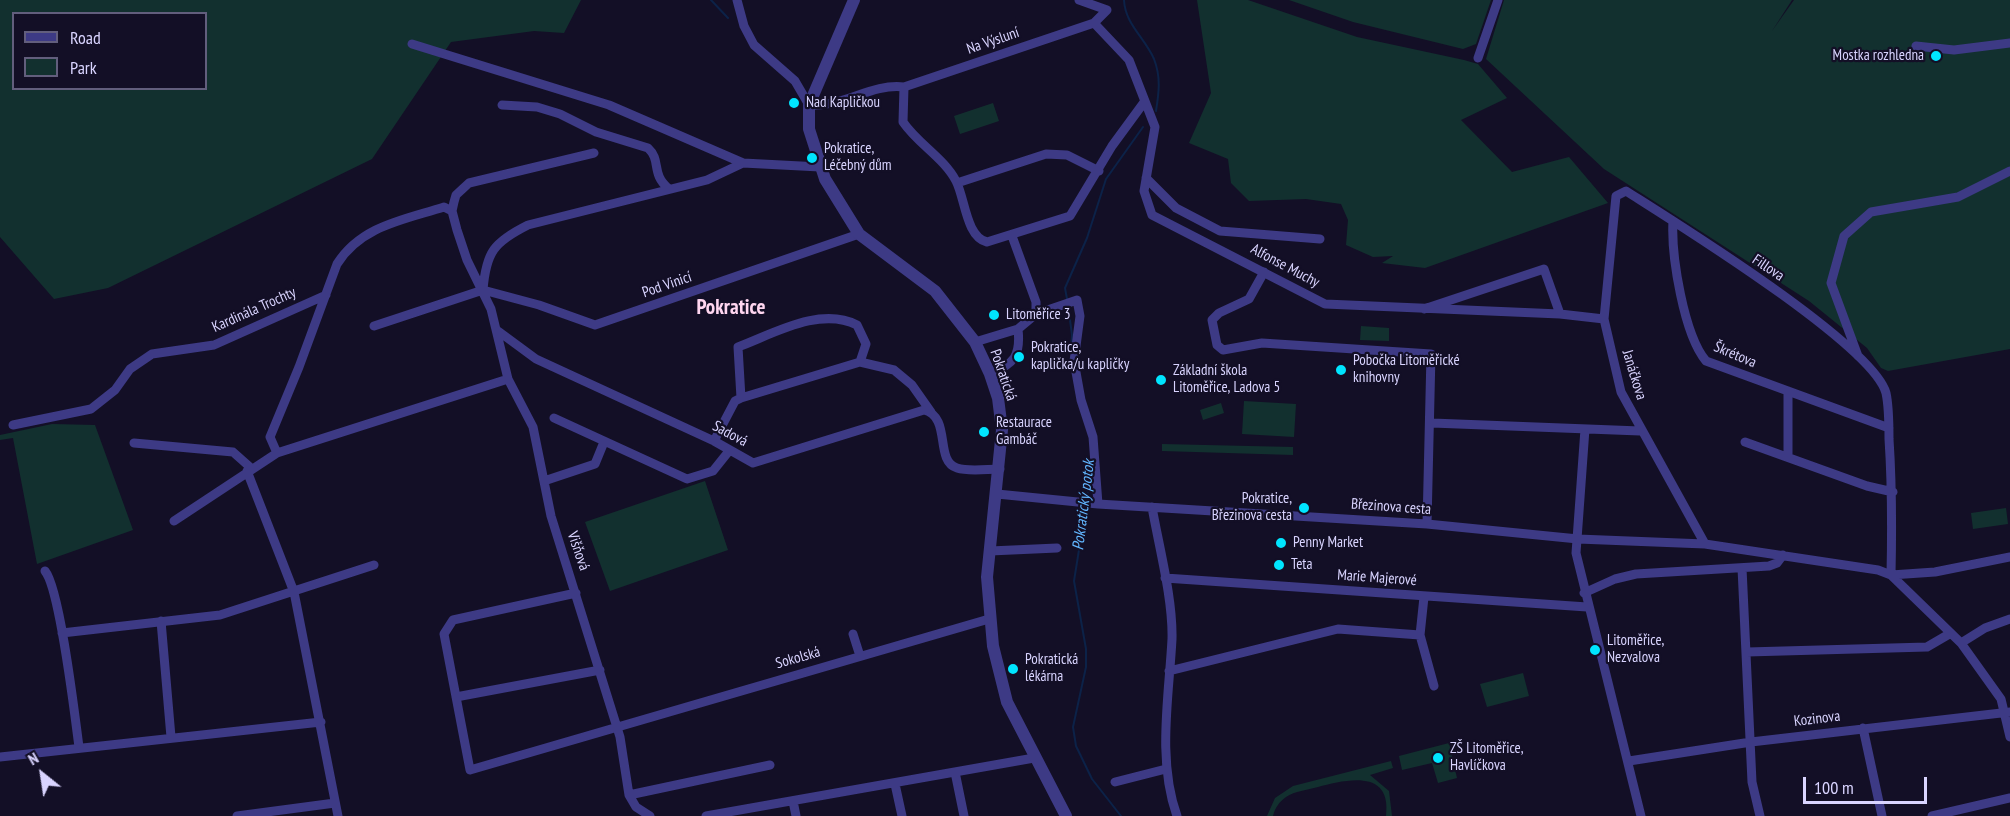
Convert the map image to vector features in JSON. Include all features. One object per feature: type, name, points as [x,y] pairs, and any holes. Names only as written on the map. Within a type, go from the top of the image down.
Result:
[{"type":"street","points":[[736,0],[744,26],[754,45],[795,81],[809,105]]},
{"type":"street","name":"Pokratická","points":[[854,0],[809,105],[808,125],[820,167],[829,187],[859,234],[935,291],[975,342],[990,374],[998,398],[1002,430],[1000,469],[987,577],[989,620],[1007,702],[1066,816]]},
{"type":"street","points":[[904,87],[902,116],[907,128],[949,170],[957,183],[977,237],[987,242],[1070,216],[1112,146],[1144,101],[1125,54],[1095,23],[1107,10],[1079,0]]},
{"type":"street","points":[[1479,58],[1498,0]]},
{"type":"street","name":"Na Výsluní","points":[[809,105],[824,106],[886,87],[904,87],[1095,23]]},
{"type":"street","points":[[1916,46],[1954,50],[2010,43]]},
{"type":"street","points":[[412,44],[609,105],[743,163],[820,167]]},
{"type":"street","name":"Alfonse Muchy","points":[[1144,101],[1155,128],[1146,178],[1146,202],[1152,215],[1325,304],[1423,310],[1560,314],[1604,319]]},
{"type":"street","points":[[502,105],[537,107],[560,114],[596,132],[648,148],[654,155],[658,177],[669,189]]},
{"type":"street","points":[[277,453],[270,437],[326,295],[341,257],[363,235],[444,207],[453,211],[456,195],[469,183],[594,153]]},
{"type":"street","points":[[957,183],[1046,154],[1058,153],[1099,171]]},
{"type":"street","points":[[374,326],[483,290],[485,269],[493,249],[498,242],[516,231],[537,222],[707,180],[743,163]]},
{"type":"street","points":[[1858,358],[1831,283],[1844,236],[1871,212],[1958,197],[2010,171]]},
{"type":"street","points":[[1146,178],[1176,208],[1220,231],[1320,239]]},
{"type":"street","name":"Fillova","points":[[1616,196],[1626,191],[1823,324],[1873,371],[1886,392],[1889,428]]},
{"type":"street","name":"Janáčkova","points":[[1616,196],[1604,319],[1621,392],[1640,431],[1705,544]]},
{"type":"street","name":"Višňová","points":[[453,211],[467,260],[483,290],[498,330],[508,379],[533,427],[554,526],[616,726],[629,795]]},
{"type":"street","name":"Škrétova","points":[[1673,222],[1672,236],[1688,325],[1695,348],[1706,361],[1889,428]]},
{"type":"street","name":"Pod Vinicí","points":[[483,290],[539,305],[595,326],[859,234]]},
{"type":"street","points":[[1012,236],[1036,302],[1036,314]]},
{"type":"street","points":[[1423,310],[1544,269],[1560,314]]},
{"type":"street","points":[[1264,272],[1249,299],[1216,315],[1212,324],[1217,345],[1223,350],[1262,343],[1431,354],[1432,423],[1427,524]]},
{"type":"street","name":"Kardinála Trochty","points":[[13,425],[91,409],[115,390],[130,369],[152,354],[214,345],[326,295]]},
{"type":"street","points":[[975,342],[1018,329],[1036,314],[1070,301],[1080,316],[1074,361],[1081,400],[1093,437],[1098,504]]},
{"type":"street","points":[[741,398],[738,347],[814,320],[834,318],[851,321],[861,330],[866,344],[860,362]]},
{"type":"street","points":[[990,374],[1004,368],[1016,358],[1019,342],[1018,329]]},
{"type":"street","name":"Sadová","points":[[498,330],[536,360],[714,441],[753,463],[918,411],[931,412]]},
{"type":"street","points":[[714,441],[735,401],[860,362],[894,370],[912,385],[939,423],[946,454],[952,466],[960,469],[1000,469]]},
{"type":"street","points":[[174,521],[277,453],[508,379]]},
{"type":"street","points":[[1788,391],[1788,457]]},
{"type":"street","points":[[554,418],[687,479],[713,471],[729,451]]},
{"type":"street","points":[[1432,423],[1640,431]]},
{"type":"street","points":[[1889,428],[1893,492],[1891,575],[1961,643],[2001,699],[2007,713],[2010,737]]},
{"type":"street","points":[[1584,429],[1576,553],[1587,606],[1641,814],[1629,816]]},
{"type":"street","points":[[544,481],[596,465],[604,442]]},
{"type":"street","points":[[1745,442],[1867,486],[1893,492]]},
{"type":"street","points":[[134,443],[233,452],[249,470],[294,592],[338,816]]},
{"type":"street","name":"Březinova cesta","points":[[997,494],[1098,504],[1427,524],[1578,538],[1705,544],[1878,570],[1891,575]]},
{"type":"street","points":[[1152,507],[1165,578],[1172,639],[1166,769],[1178,816]]},
{"type":"street","points":[[990,551],[1057,548]]},
{"type":"street","points":[[1584,593],[1615,579],[1636,574],[1774,565],[1783,555]]},
{"type":"street","points":[[1891,575],[1935,572],[2010,557]]},
{"type":"street","points":[[62,633],[220,615],[374,565]]},
{"type":"street","points":[[1742,568],[1752,782],[1760,816]]},
{"type":"street","points":[[45,571],[51,580],[62,633],[79,747]]},
{"type":"street","name":"Marie Majerové","points":[[1165,578],[1424,597],[1587,606]]},
{"type":"street","points":[[576,593],[453,620],[444,634],[456,698],[600,670]]},
{"type":"street","points":[[1424,597],[1420,635],[1434,686]]},
{"type":"street","points":[[1961,643],[1984,627],[2010,619]]},
{"type":"street","name":"Sokolská","points":[[456,698],[470,770],[989,620]]},
{"type":"street","points":[[161,621],[171,737]]},
{"type":"street","points":[[1169,671],[1338,629],[1420,635]]},
{"type":"street","points":[[1747,652],[1927,647],[1952,633]]},
{"type":"street","points":[[853,634],[860,656]]},
{"type":"street","name":"Kozinova","points":[[1629,761],[1751,742],[2007,713]]},
{"type":"street","points":[[0,757],[321,722]]},
{"type":"street","points":[[1863,728],[1882,816]]},
{"type":"street","points":[[706,816],[1034,758]]},
{"type":"street","points":[[650,816],[636,807],[629,795],[770,765]]},
{"type":"street","points":[[1115,782],[1166,769]]},
{"type":"street","points":[[955,772],[964,816]]},
{"type":"street","points":[[895,784],[902,816]]},
{"type":"street","points":[[1932,816],[2010,798]]},
{"type":"street","points":[[793,801],[796,816]]},
{"type":"street","points":[[237,816],[335,803]]},
{"type":"green space","points":[[0,0],[581,0],[564,33],[534,31],[451,42],[372,159],[108,288],[54,299],[0,237]]},
{"type":"green space","points":[[1197,0],[1248,0],[1357,37],[1478,64],[1507,98],[1461,120],[1512,172],[1569,157],[1608,203],[1425,268],[1382,263],[1393,256],[1373,257],[1346,245],[1348,220],[1341,204],[1306,199],[1249,201],[1231,183],[1228,159],[1189,143],[1211,93]]},
{"type":"green space","points":[[1289,0],[1491,0],[1476,44],[1463,49],[1353,22]]},
{"type":"green space","points":[[1504,0],[1792,0],[1772,31],[1794,0],[2010,0],[2010,349],[1888,371],[1881,368],[1867,348],[1809,301],[1604,169],[1486,59]]},
{"type":"green space","points":[[993,103],[999,121],[960,134],[954,116]]},
{"type":"green space","points":[[1361,326],[1389,328],[1389,341],[1360,340]]},
{"type":"green space","points":[[1244,401],[1296,404],[1294,437],[1242,434]]},
{"type":"green space","points":[[1221,403],[1224,413],[1203,420],[1200,410]]},
{"type":"green space","points":[[52,424],[95,425],[133,530],[37,564],[13,438],[0,440],[0,435]]},
{"type":"green space","points":[[1162,444],[1293,447],[1293,455],[1162,451]]},
{"type":"green space","points":[[705,481],[728,550],[610,591],[585,522]]},
{"type":"green space","points":[[2006,508],[2008,524],[1973,529],[1971,513]]},
{"type":"green space","points":[[1523,673],[1529,696],[1487,707],[1480,684]]},
{"type":"green space","points":[[1449,743],[1457,778],[1438,783],[1432,763],[1402,770],[1399,756]]},
{"type":"green space","points":[[1391,761],[1393,768],[1370,775],[1389,791],[1392,816],[1386,816],[1386,801],[1382,790],[1374,784],[1353,780],[1293,793],[1279,803],[1273,816],[1267,816],[1275,798],[1293,786]]},
{"type":"waterway","points":[[711,0],[728,18]]},
{"type":"waterway","name":"Pokratický potok","points":[[1124,0],[1128,16],[1150,51],[1158,72],[1156,111]]},
{"type":"waterway","name":"Pokratický potok","points":[[1067,299],[1065,288],[1087,238],[1106,179],[1143,127]]},
{"type":"waterway","name":"Pokratický potok","points":[[1068,305],[1072,335],[1071,350]]},
{"type":"waterway","name":"Pokratický potok","points":[[1087,500],[1090,461]]},
{"type":"waterway","name":"Pokratický potok","points":[[1086,506],[1074,581],[1086,649],[1086,667],[1073,727],[1076,746],[1092,779],[1121,816]]},
{"type":"place","name":"Mostka rozhledna","points":[[1936,56]]},
{"type":"place","name":"Nad Kapličkou","points":[[794,103]]},
{"type":"place","name":"Pokratice, Léčebný dům","points":[[812,158]]},
{"type":"place","name":"Litoměřice 3","points":[[994,315]]},
{"type":"place","name":"Pokratice, kaplička/u kapličky","points":[[1019,357]]},
{"type":"place","name":"Pobočka Litoměřické knihovny","points":[[1341,370]]},
{"type":"place","name":"Základní škola Litoměřice, Ladova 5","points":[[1161,380]]},
{"type":"place","name":"Restaurace Gambáč","points":[[984,432]]},
{"type":"place","name":"Pokratice, Březinova cesta","points":[[1304,508]]},
{"type":"place","name":"Penny Market","points":[[1281,543]]},
{"type":"place","name":"Teta","points":[[1279,565]]},
{"type":"place","name":"Litoměřice, Nezvalova","points":[[1595,650]]},
{"type":"place","name":"Pokratická lékárna","points":[[1013,669]]},
{"type":"place","name":"ZŠ Litoměřice, Havlíčkova","points":[[1438,758]]},
{"type":"district","name":"Pokratice","points":[[731,308]]}]
